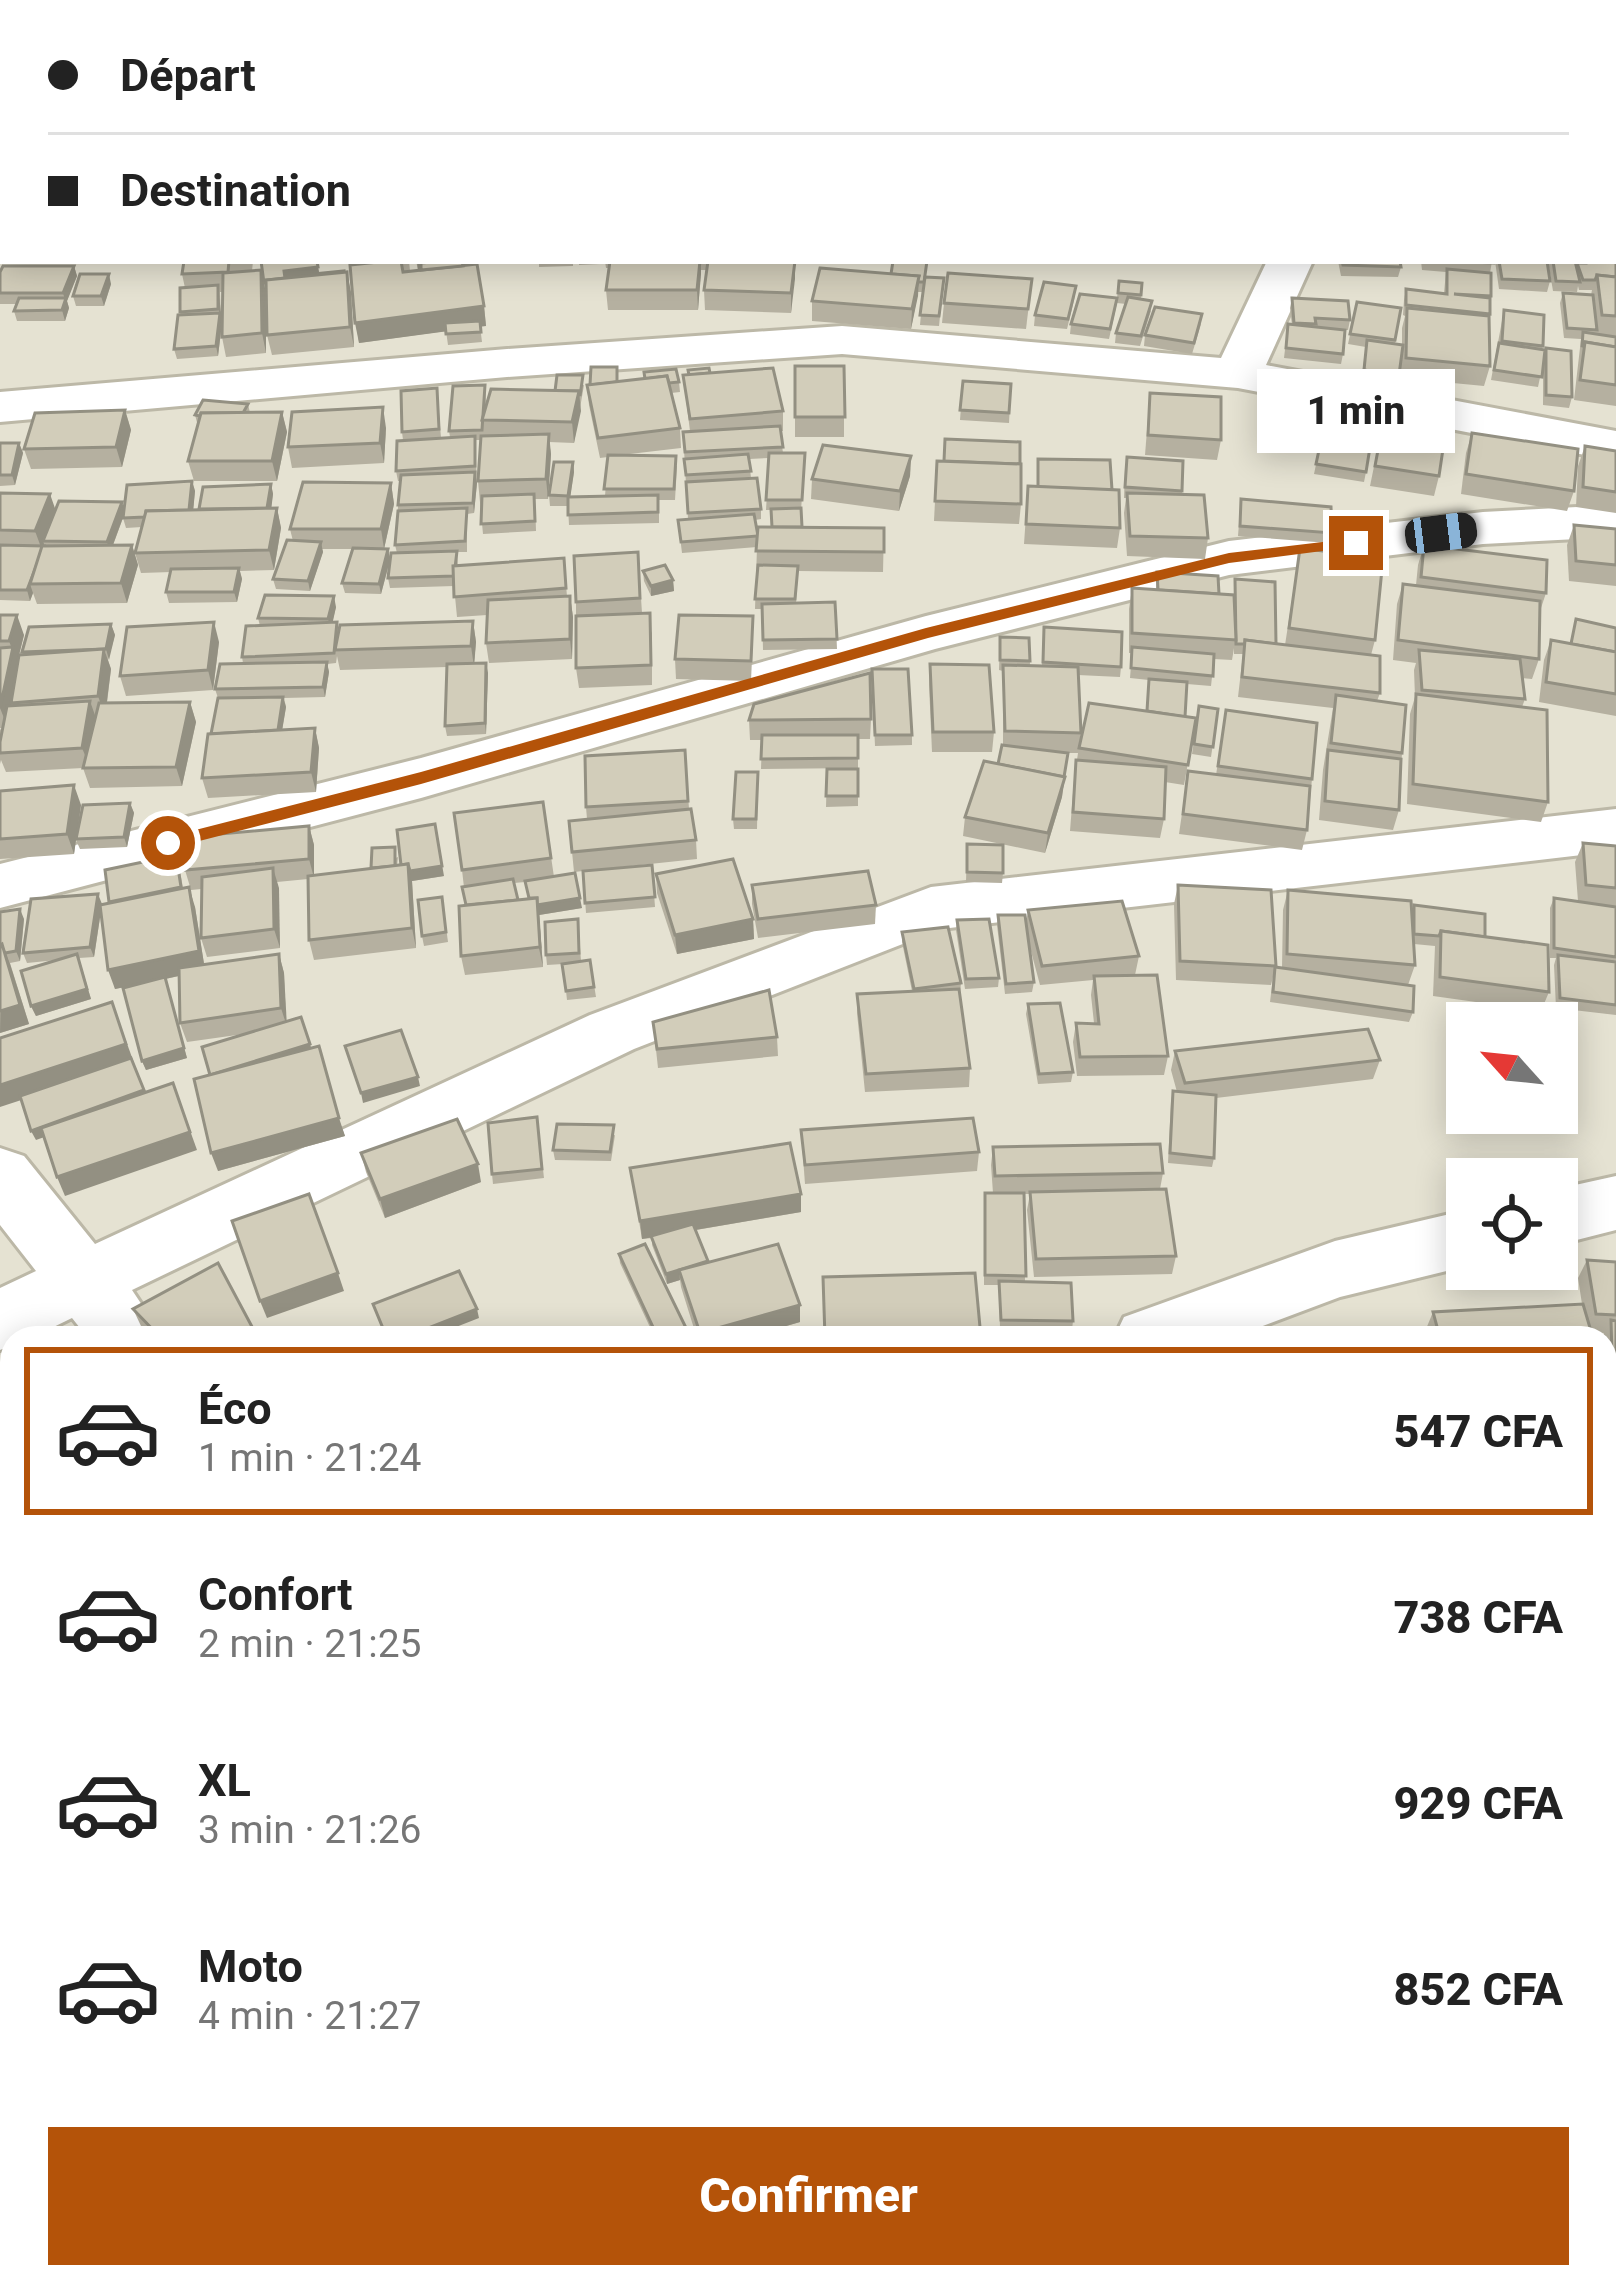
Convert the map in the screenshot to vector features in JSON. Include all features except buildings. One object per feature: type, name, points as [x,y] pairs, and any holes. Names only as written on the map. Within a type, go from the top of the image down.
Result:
[{"type":"street","points":[[1238,374],[1289,264]]},
{"type":"street","points":[[0,407],[507,363],[842,340],[1238,374],[1616,446]]},
{"type":"street","points":[[0,886],[421,778],[926,634],[1229,558],[1483,528],[1616,521]]},
{"type":"street","points":[[0,1320],[612,1032],[931,909],[1616,830]]},
{"type":"street","points":[[0,1175],[120,1326]]},
{"type":"street","points":[[1578,1212],[1616,1203]]},
{"type":"street","points":[[1182,1326],[1335,1270],[1446,1243]]},
{"type":"shaded area","points":[[0,264],[1616,264],[1616,1326],[0,1326]]},
{"type":"route","points":[[168,843],[421,778],[926,634],[1229,558],[1356,543]]}]
